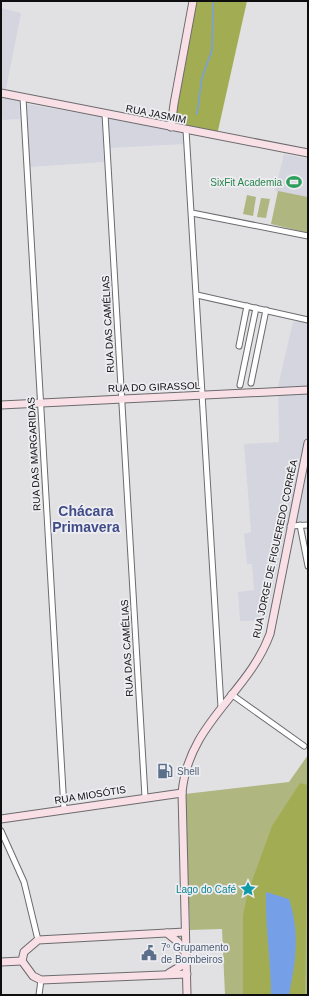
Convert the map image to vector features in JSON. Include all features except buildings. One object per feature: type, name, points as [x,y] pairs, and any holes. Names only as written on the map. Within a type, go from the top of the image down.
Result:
[{"type":"street","points":[[171,127],[193,1]]},
{"type":"street","name":"RUA JASMIM","points":[[1,93],[308,153]]},
{"type":"street","name":"RUA DAS MARGARIDAS","points":[[23,98],[64,809]]},
{"type":"street","name":"RUA DAS CAMÉLIAS","points":[[106,114],[144,797]]},
{"type":"street","points":[[186,130],[222,707]]},
{"type":"street","points":[[192,213],[308,236]]},
{"type":"street","points":[[197,295],[308,320]]},
{"type":"street","points":[[239,346],[247,306]]},
{"type":"street","points":[[240,385],[256,308]]},
{"type":"street","points":[[251,383],[266,310]]},
{"type":"street","name":"RUA DO GIRASSOL","points":[[1,405],[308,390]]},
{"type":"street","name":"RUA JORGE DE FIGUEREDO CORRÊA","points":[[188,995],[185,932],[183,778],[194,747],[231,694],[255,664],[267,641],[308,442]]},
{"type":"street","points":[[300,525],[308,566]]},
{"type":"street","points":[[290,526],[308,525]]},
{"type":"street","points":[[231,694],[304,746]]},
{"type":"street","name":"RUA MIOSÓTIS","points":[[1,819],[144,797],[182,793]]},
{"type":"street","points":[[1,831],[24,882],[38,940]]},
{"type":"street","points":[[185,932],[38,940],[24,952],[22,961],[33,976],[41,980],[169,973],[187,974]]},
{"type":"street","points":[[167,933],[178,942],[186,954],[181,966],[169,973]]},
{"type":"street","points":[[1,962],[22,961]]},
{"type":"street","points":[[39,995],[41,980]]},
{"type":"shaded area","points":[[1,8],[21,13],[6,89],[1,88]]},
{"type":"shaded area","points":[[1,97],[19,101],[20,119],[1,120]]},
{"type":"shaded area","points":[[26,104],[102,117],[104,162],[29,167]]},
{"type":"shaded area","points":[[108,118],[185,132],[185,144],[110,148]]},
{"type":"shaded area","points":[[284,154],[308,159],[308,197],[275,191]]},
{"type":"shaded area","points":[[308,316],[308,521],[287,522],[266,620],[240,621],[238,592],[254,590],[252,564],[247,564],[244,534],[251,532],[244,444],[279,442],[278,386],[293,322],[307,318]]},
{"type":"green space","points":[[193,1],[247,1],[217,135],[171,127]]},
{"type":"green space","points":[[278,191],[308,197],[308,233],[271,224]]},
{"type":"green space","points":[[247,195],[256,197],[253,216],[243,214]]},
{"type":"green space","points":[[261,198],[270,199],[266,218],[257,217]]},
{"type":"green space","name":"Lago do Café","points":[[308,755],[308,995],[225,995],[222,929],[190,930],[185,794],[289,782]]},
{"type":"green space","points":[[300,783],[308,785],[305,995],[243,995],[243,915],[248,892],[272,826]]},
{"type":"water","points":[[266,892],[289,899],[295,923],[296,947],[294,970],[289,995],[271,995],[266,918]]},
{"type":"waterway","points":[[197,114],[202,78],[212,50],[213,1]]},
{"type":"place","name":"SixFit Academia","points":[[294,182]]},
{"type":"place","name":"Shell","points":[[165,771]]},
{"type":"place","name":"Lago do Café","points":[[248,889]]},
{"type":"place","name":"7º Grupamento de Bombeiros","points":[[149,953]]},
{"type":"district","name":"Chácara Primavera","points":[[86,520]]}]
